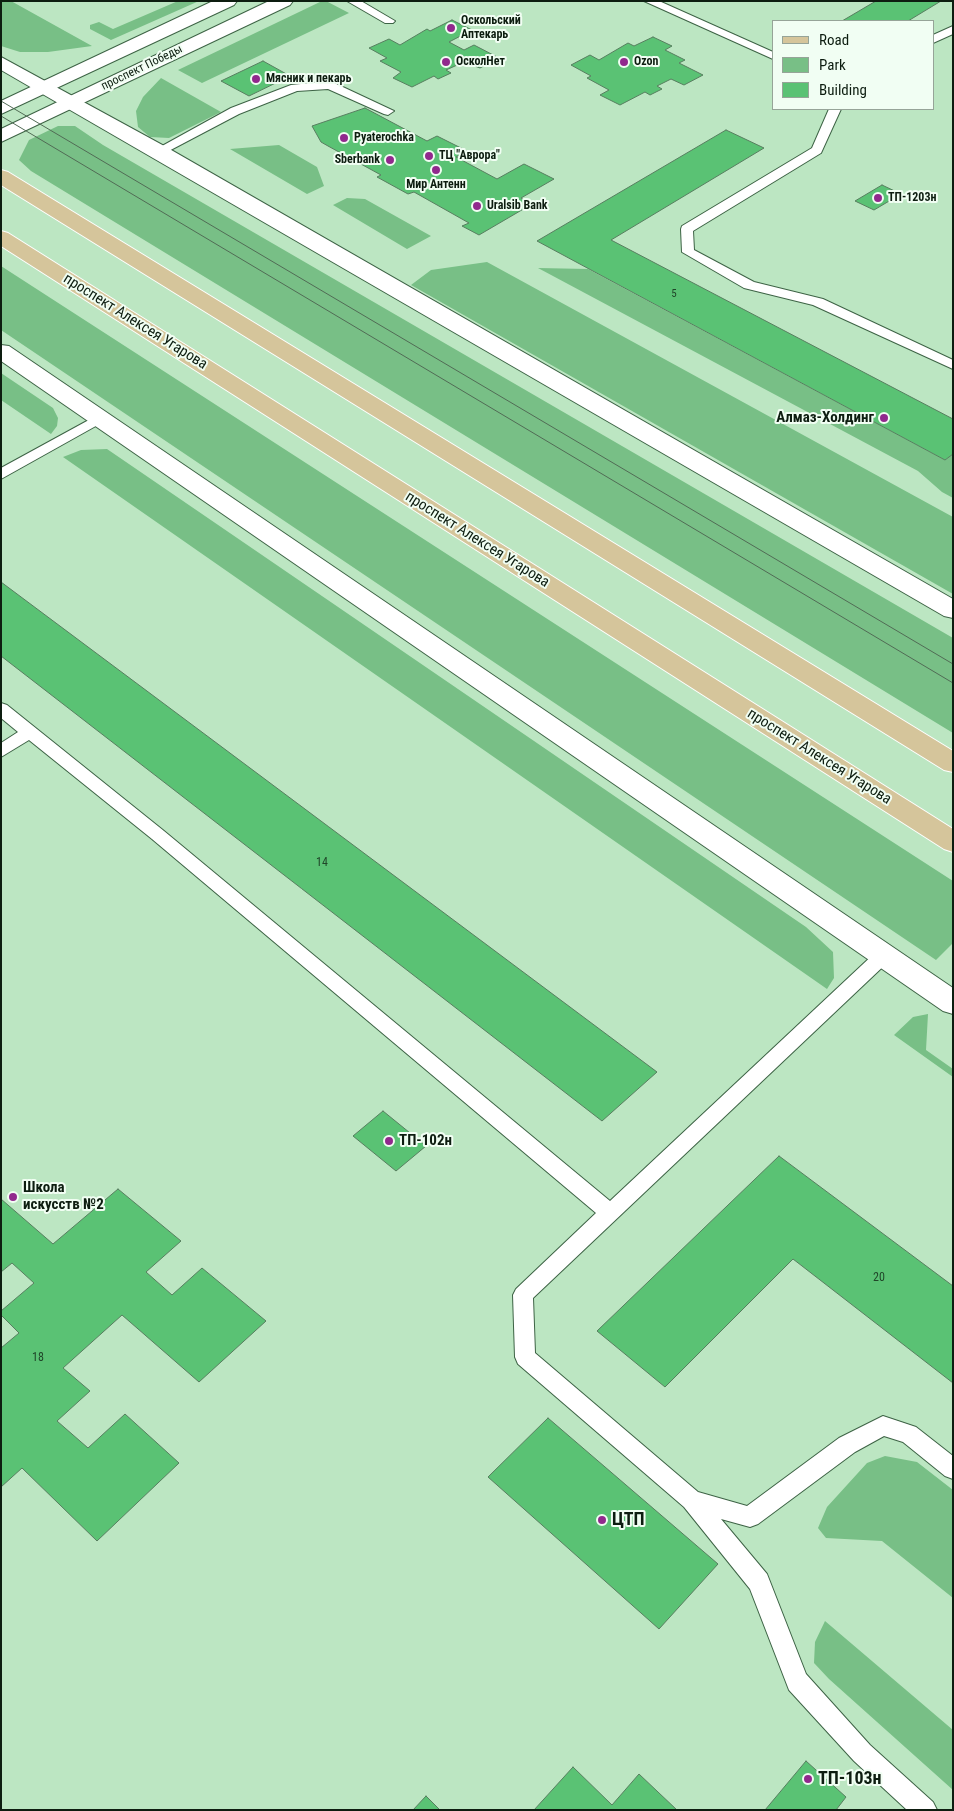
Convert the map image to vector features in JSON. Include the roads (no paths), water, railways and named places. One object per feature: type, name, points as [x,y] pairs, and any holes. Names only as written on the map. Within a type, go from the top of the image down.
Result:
[{"type":"main road","points":[[1,176],[953,763]]},
{"type":"main road","name":"проспект Алексея Угарова","points":[[1,237],[953,842]]},
{"type":"street","name":"проспект Победы","points":[[1,108],[228,1]]},
{"type":"street","name":"проспект Победы","points":[[1,136],[284,1]]},
{"type":"street","points":[[1,62],[159,151],[953,610]]},
{"type":"street","points":[[1,351],[883,956],[953,1002]]},
{"type":"lane","points":[[352,1],[389,21]]},
{"type":"lane","points":[[649,1],[772,56]]},
{"type":"lane","points":[[934,39],[953,29]]},
{"type":"lane","points":[[159,151],[235,111],[295,88],[330,85],[388,111]]},
{"type":"lane","points":[[835,110],[817,150],[687,229],[688,252],[749,285],[818,302],[953,365]]},
{"type":"lane","points":[[1,474],[98,419]]},
{"type":"lane","points":[[1,709],[611,1214]]},
{"type":"lane","points":[[1,750],[30,732]]},
{"type":"lane","points":[[883,956],[523,1296],[525,1357],[692,1500],[759,1582],[797,1682],[862,1753],[925,1810]]},
{"type":"lane","points":[[692,1500],[750,1517],[847,1445],[883,1426],[909,1434],[953,1469]]},
{"type":"tram line","points":[[1,101],[953,664]]},
{"type":"tram line","points":[[1,116],[953,683]]},
{"type":"place","name":"Оскольский Аптекарь","points":[[451,28]]},
{"type":"place","name":"ОсколНет","points":[[446,62]]},
{"type":"place","name":"Ozon","points":[[624,62]]},
{"type":"place","name":"Мясник и пекарь","points":[[256,79]]},
{"type":"place","name":"Pyaterochka","points":[[344,138]]},
{"type":"place","name":"ТЦ \"Аврора\"","points":[[429,156]]},
{"type":"place","name":"Sberbank","points":[[390,160]]},
{"type":"place","name":"Мир Антенн","points":[[436,170]]},
{"type":"place","name":"ТП-1203н","points":[[878,198]]},
{"type":"place","name":"Uralsib Bank","points":[[477,206]]},
{"type":"place","name":"Алмаз-Холдинг","points":[[884,418]]},
{"type":"place","name":"ТП-102н","points":[[389,1141]]},
{"type":"place","name":"Школа искусств №2","points":[[13,1197]]},
{"type":"place","name":"ЦТП","points":[[602,1520]]},
{"type":"place","name":"ТП-103н","points":[[808,1779]]}]
